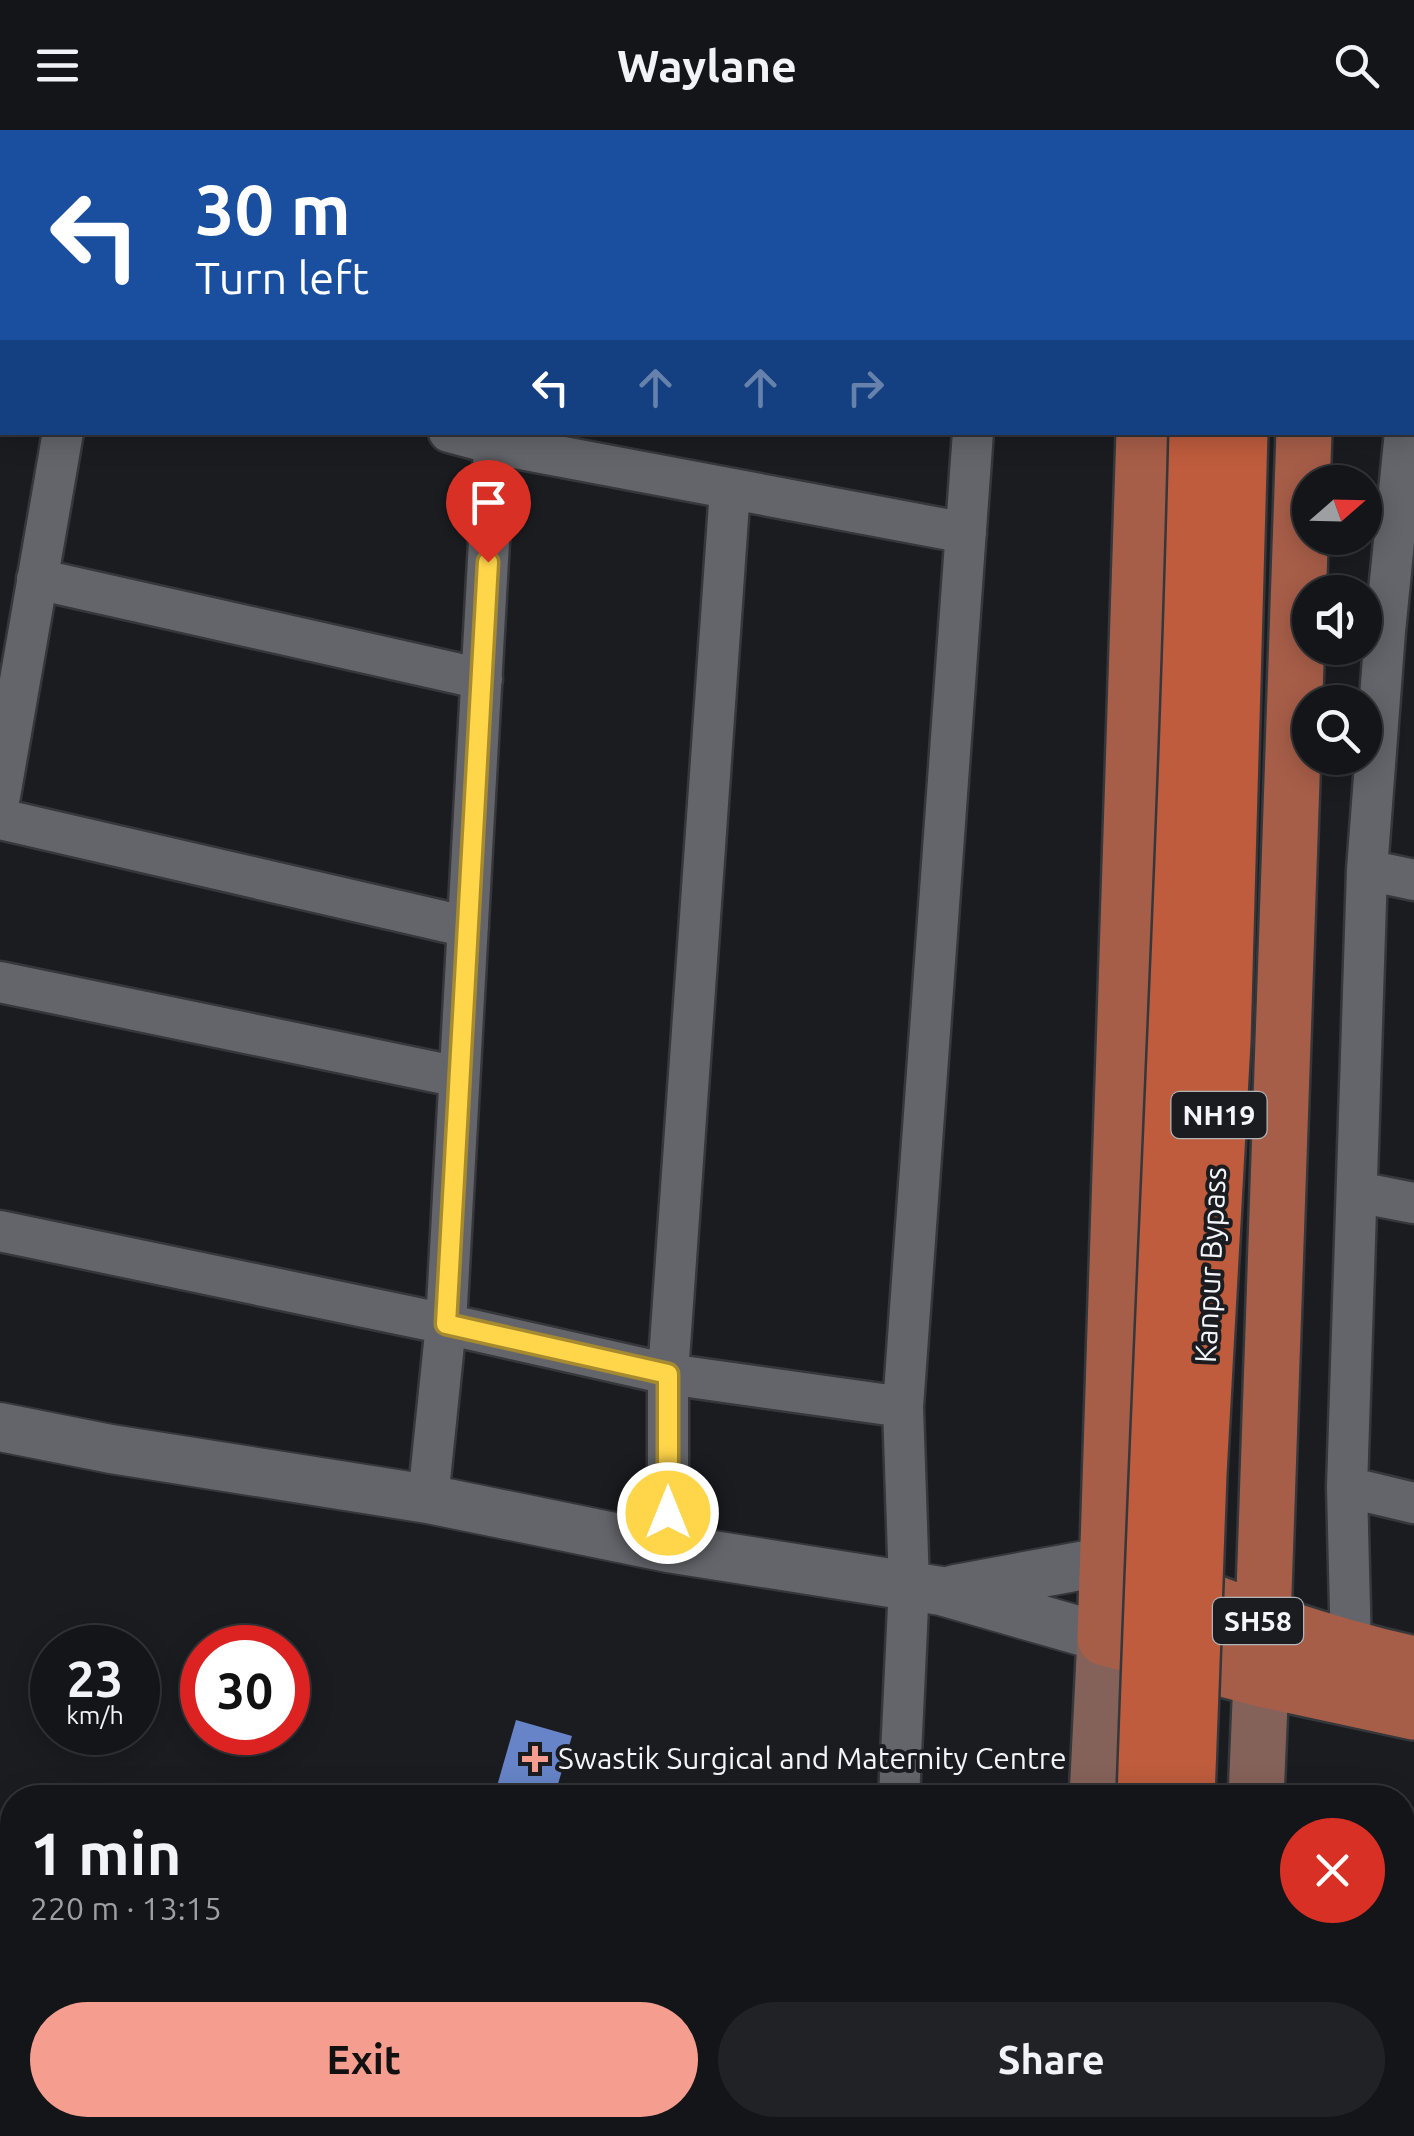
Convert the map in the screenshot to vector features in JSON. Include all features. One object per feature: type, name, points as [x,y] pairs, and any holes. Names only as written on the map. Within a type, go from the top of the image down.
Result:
[{"type":"highway","name":"Kanpur Bypass","points":[[1145,1785],[1197,435]]},
{"type":"highway","name":"Kanpur Bypass","points":[[1187,1785],[1199,1474],[1223,1042],[1240,435]]},
{"type":"main road","points":[[1098,1785],[1144,435]]},
{"type":"main road","points":[[1257,1785],[1304,435]]},
{"type":"main road","name":"SH58","points":[[1107,1562],[1262,1623],[1414,1664]]},
{"type":"main road","name":"SH58","points":[[1105,1638],[1261,1679],[1414,1712]]},
{"type":"street","points":[[0,796],[62,435]]},
{"type":"street","points":[[901,1785],[925,1588],[903,1408],[973,435]]},
{"type":"street","points":[[1352,1650],[1347,1488],[1368,870],[1400,634],[1404,435]]},
{"type":"street","points":[[428,1499],[446,1324],[495,438],[730,489],[966,533]]},
{"type":"street","points":[[668,1548],[668,1374],[730,489]]},
{"type":"street","points":[[37,579],[482,679]]},
{"type":"street","points":[[0,819],[468,927]]},
{"type":"street","points":[[1368,870],[1414,880]]},
{"type":"street","points":[[0,982],[459,1078]]},
{"type":"street","points":[[1358,1192],[1414,1203]]},
{"type":"street","points":[[0,1231],[668,1374],[903,1408]]},
{"type":"street","points":[[0,1427],[111,1449],[428,1499],[668,1548],[925,1588],[1105,1638]]},
{"type":"street","points":[[1347,1488],[1414,1503]]},
{"type":"street","points":[[925,1588],[1107,1562]]},
{"type":"building","points":[[516,1720],[572,1736],[558,1785],[497,1785]]},
{"type":"place","name":"Swastik Surgical and Maternity Centre","points":[[535,1759]]},
{"type":"route","points":[[488,562],[446,1324],[668,1374],[668,1513]]}]
